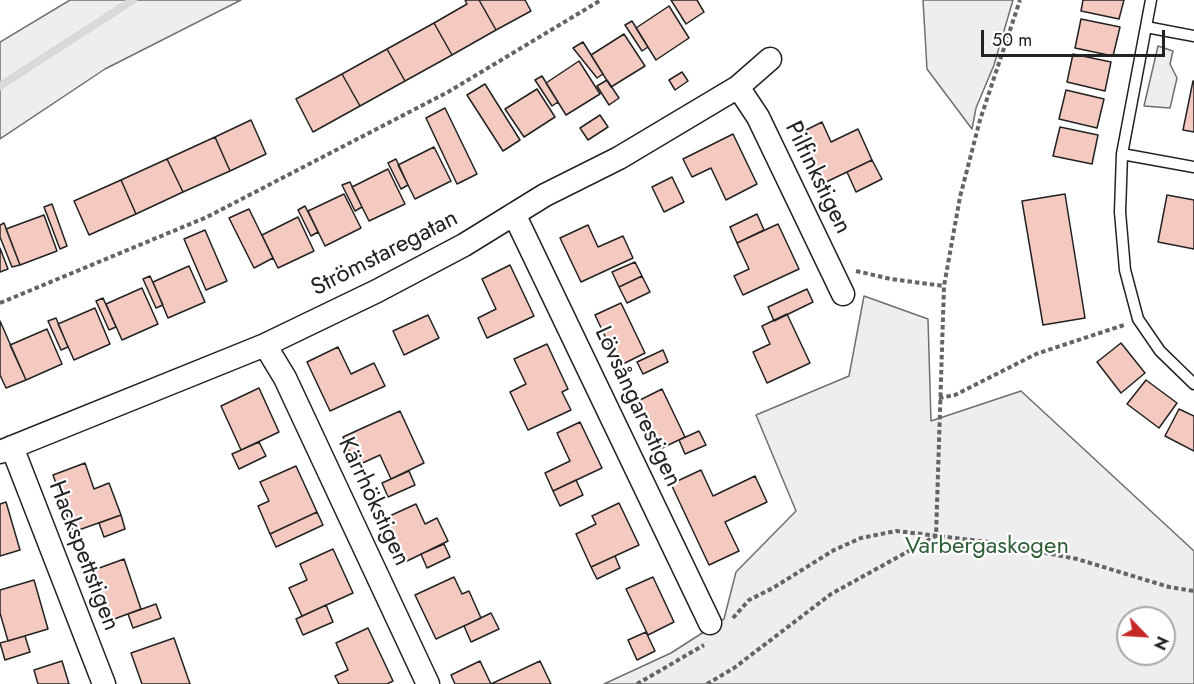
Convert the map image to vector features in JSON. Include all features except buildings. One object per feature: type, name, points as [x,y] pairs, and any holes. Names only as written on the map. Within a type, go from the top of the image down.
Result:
[{"type":"street","name":"Strömstaregatan","points":[[6,450],[265,345],[464,245],[545,195],[619,158],[738,87],[770,59]]},
{"type":"street","name":"Pilfinkstigen","points":[[738,87],[758,117],[843,294]]},
{"type":"street","name":"Lövsångarestigen","points":[[514,214],[716,630]]},
{"type":"street","name":"Kärrhökstigen","points":[[265,345],[285,378],[428,684]]},
{"type":"street","name":"Hackspettstigen","points":[[6,450],[104,684]]},
{"type":"lane","points":[[1151,0],[1122,154],[1120,212],[1124,258],[1138,319],[1161,351],[1194,384]]},
{"type":"lane","points":[[1146,27],[1194,36]]},
{"type":"lane","points":[[1122,154],[1193,168]]},
{"type":"path","points":[[0,303],[207,217],[448,92],[601,0]]},
{"type":"path","points":[[936,536],[944,286],[960,197],[980,120],[1020,0]]},
{"type":"path","points":[[830,266],[944,286]]},
{"type":"path","points":[[939,398],[955,394],[1036,354],[1138,319]]},
{"type":"path","points":[[637,684],[716,630],[748,600],[773,588],[834,550],[861,538],[896,531],[989,542],[1077,559],[1169,587],[1194,591]]},
{"type":"path","points":[[707,684],[734,668],[831,594],[936,536]]},
{"type":"green space","points":[[70,0],[241,0],[105,69],[0,139],[0,42]]},
{"type":"green space","points":[[923,0],[1013,0],[994,65],[976,108],[972,129],[927,69]]},
{"type":"green space","points":[[1158,46],[1173,51],[1170,64],[1177,78],[1170,108],[1144,106]]},
{"type":"green space","name":"Varbergaskogen","points":[[864,296],[928,319],[931,421],[1021,391],[1194,551],[1194,684],[604,684],[671,653],[724,619],[736,572],[796,511],[756,415],[849,376]]},
{"type":"waterway","points":[[0,86],[133,0]]}]
